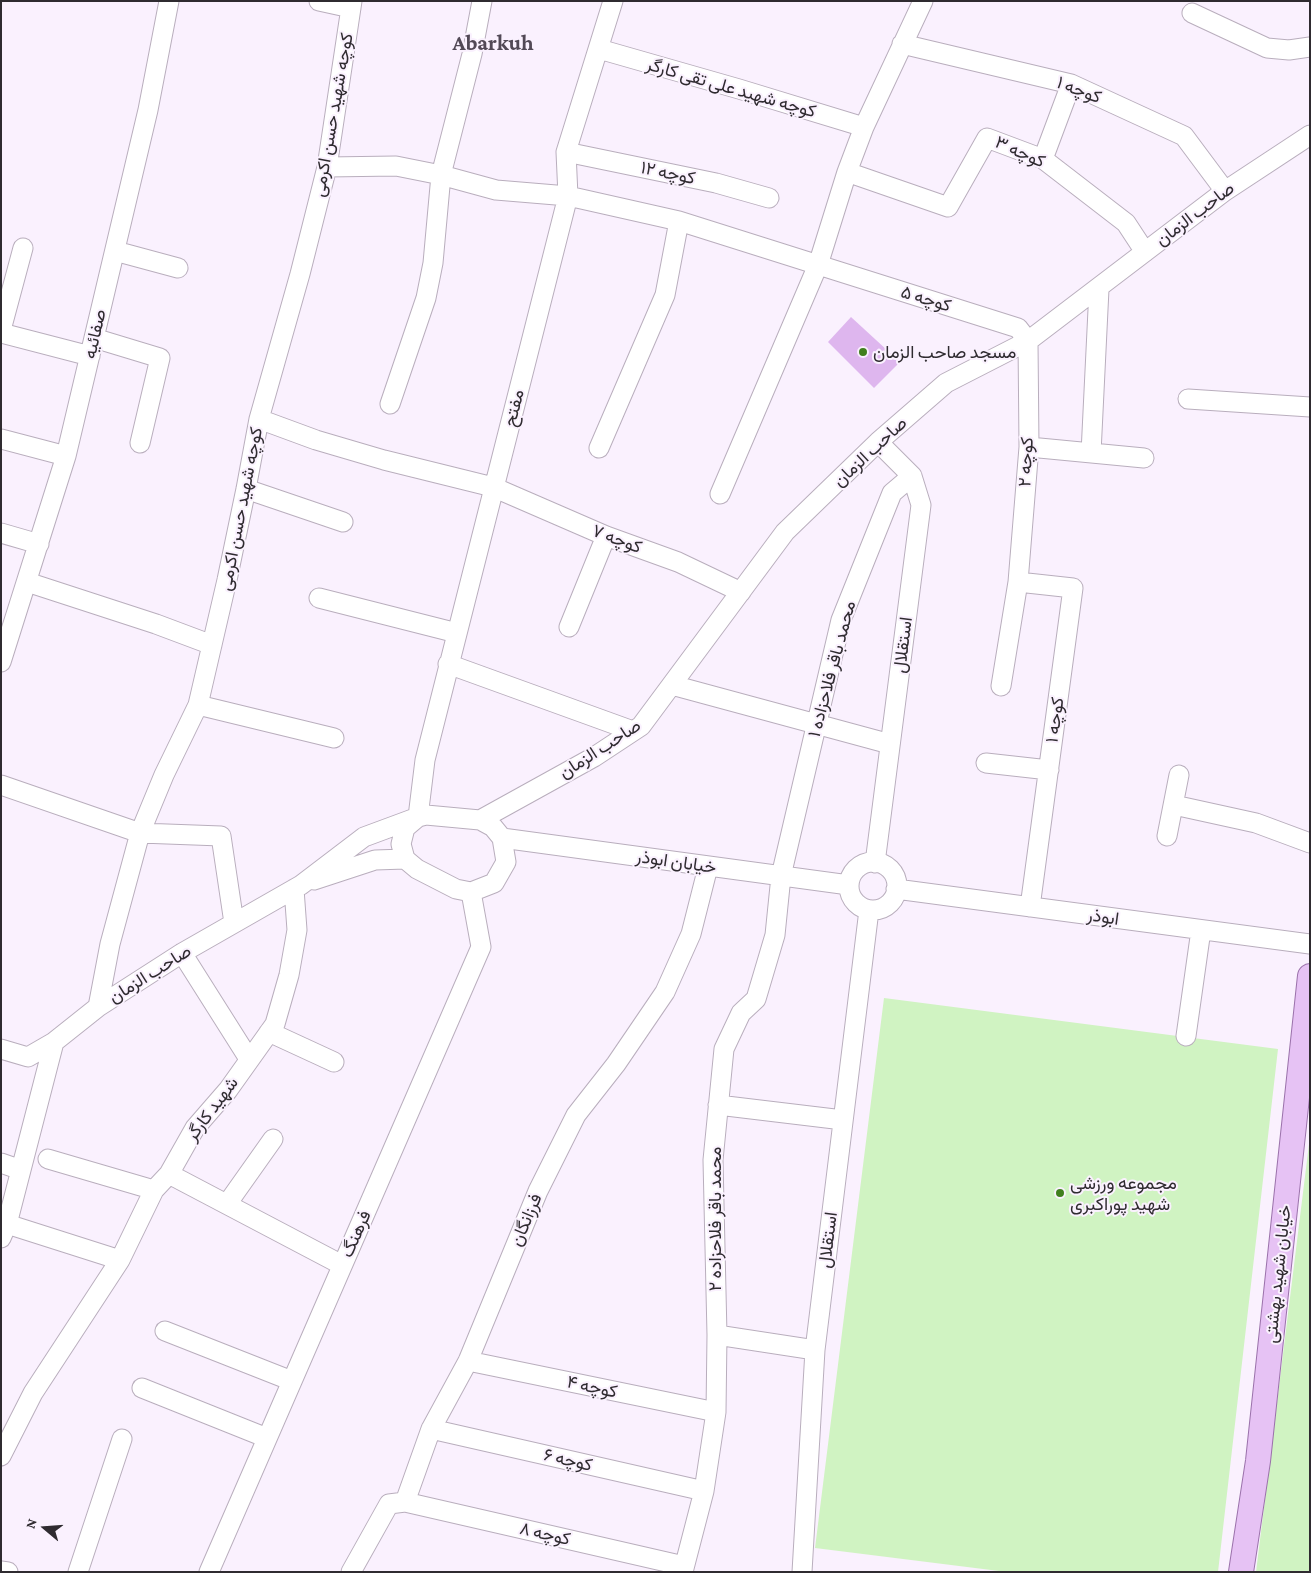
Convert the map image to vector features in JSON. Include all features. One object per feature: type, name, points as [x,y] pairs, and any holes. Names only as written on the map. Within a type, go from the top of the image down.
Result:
[{"type":"main road","name":"خیابان شهید بهشتی","points":[[1242,1572],[1258,1461],[1306,1036],[1310,976]]},
{"type":"street","name":"صفائیه","points":[[1,660],[66,456],[148,110],[169,1]]},
{"type":"street","points":[[319,1],[352,5]]},
{"type":"street","points":[[390,404],[426,298],[433,263],[440,175],[472,54],[482,1]]},
{"type":"street","name":"مفتح","points":[[418,817],[425,760],[448,664],[568,196],[566,152],[613,1]]},
{"type":"street","points":[[720,494],[818,266],[847,172],[864,127],[902,44],[916,2]]},
{"type":"street","name":"کوچه شهید حسن اکرمی","points":[[98,1006],[110,944],[140,833],[164,775],[198,705],[228,580],[259,419],[300,274],[326,167],[352,5]]},
{"type":"street","points":[[1192,13],[1267,48],[1289,50],[1310,46]]},
{"type":"street","name":"کوچه ۱","points":[[902,44],[1071,84],[1184,136],[1225,191]]},
{"type":"street","name":"کوچه شهید علی تقی کارگر","points":[[599,49],[864,127]]},
{"type":"street","points":[[1043,159],[1071,84]]},
{"type":"street","name":"صاحب الزمان","points":[[480,820],[594,757],[641,726],[785,532],[878,442],[946,383],[1028,342],[1225,191],[1310,134]]},
{"type":"street","name":"کوچه ۳","points":[[847,172],[948,207],[987,138],[1043,159],[1126,223],[1145,252]]},
{"type":"street","name":"کوچه ۱۲","points":[[566,152],[716,183],[770,198]]},
{"type":"street","name":"کوچه ۵","points":[[326,167],[396,166],[440,175],[496,190],[568,196],[679,221],[1018,328],[1028,342]]},
{"type":"street","points":[[599,448],[665,295],[679,221]]},
{"type":"street","points":[[23,248],[1,331],[160,358],[140,443]]},
{"type":"street","points":[[115,251],[178,268]]},
{"type":"street","points":[[1091,453],[1099,288]]},
{"type":"street","name":"کوچه ۲","points":[[1001,686],[1018,582],[1028,447],[1028,342]]},
{"type":"street","points":[[1188,399],[1310,407]]},
{"type":"street","name":"کوچه ۷","points":[[259,419],[316,440],[384,460],[493,487],[606,536],[678,562],[741,592]]},
{"type":"street","points":[[1,439],[66,456]]},
{"type":"street","name":"استقلال","points":[[875,863],[921,505],[912,476],[878,442]]},
{"type":"street","points":[[1028,447],[1144,458]]},
{"type":"street","name":"محمد باقر فلاحزاده ۱","points":[[781,876],[841,620],[892,493],[912,476]]},
{"type":"street","points":[[246,490],[343,522]]},
{"type":"street","points":[[1,533],[39,544]]},
{"type":"street","points":[[569,628],[606,536]]},
{"type":"street","points":[[27,582],[212,644]]},
{"type":"street","name":"کوچه ۱","points":[[1018,582],[1073,588],[1030,907]]},
{"type":"street","points":[[318,598],[456,633]]},
{"type":"street","points":[[448,664],[633,731]]},
{"type":"street","points":[[672,685],[890,744]]},
{"type":"street","points":[[198,705],[334,738]]},
{"type":"street","points":[[986,763],[1049,770]]},
{"type":"street","points":[[1167,836],[1179,775]]},
{"type":"street","points":[[1,786],[140,833],[221,836],[234,923]]},
{"type":"street","points":[[1174,805],[1256,823],[1310,842]]},
{"type":"street","points":[[298,887],[364,837],[418,817],[426,815],[480,820],[493,827],[502,838],[506,862],[494,883],[471,892],[456,890],[417,869],[405,859],[401,844],[405,828],[418,817]]},
{"type":"street","name":"خیابان ابوذر","points":[[502,838],[849,885]]},
{"type":"street","points":[[298,887],[376,860],[405,859]]},
{"type":"street","points":[[878,862],[891,870],[897,884],[894,898],[883,908],[869,910],[855,903],[849,885],[852,874],[863,864],[875,863],[878,862]]},
{"type":"street","name":"فرزانگان","points":[[405,1502],[431,1429],[468,1362],[538,1191],[576,1115],[616,1064],[665,992],[691,934],[708,867]]},
{"type":"street","name":"محمد باقر فلاحزاده ۲","points":[[683,1569],[704,1491],[716,1412],[717,1335],[713,1160],[724,1049],[742,1013],[756,999],[775,936],[781,876]]},
{"type":"street","name":"صاحب الزمان","points":[[1,1049],[28,1057],[54,1042],[98,1006],[182,953],[298,887]]},
{"type":"street","name":"شهید کارگر","points":[[1,1456],[33,1393],[120,1260],[154,1190],[168,1174],[194,1128],[228,1090],[275,1024],[289,975],[297,930],[298,887]]},
{"type":"street","name":"ابوذر","points":[[896,889],[1310,944]]},
{"type":"street","name":"فرهنگ","points":[[209,1572],[481,947],[471,892]]},
{"type":"street","name":"استقلال","points":[[802,1572],[815,1350],[869,910]]},
{"type":"street","points":[[1186,1036],[1201,930]]},
{"type":"street","points":[[182,953],[249,1059]]},
{"type":"street","points":[[269,1032],[334,1062]]},
{"type":"street","points":[[54,1042],[4,1231],[120,1260]]},
{"type":"street","points":[[718,1105],[843,1120]]},
{"type":"street","points":[[227,1204],[273,1139]]},
{"type":"street","points":[[48,1159],[154,1190]]},
{"type":"street","points":[[1,1163],[21,1170]]},
{"type":"street","points":[[168,1174],[342,1265]]},
{"type":"street","points":[[166,1331],[292,1381]]},
{"type":"street","points":[[717,1335],[815,1350]]},
{"type":"street","name":"کوچه ۴","points":[[468,1362],[716,1412]]},
{"type":"street","points":[[142,1388],[267,1438]]},
{"type":"street","name":"کوچه ۶","points":[[431,1429],[704,1491]]},
{"type":"street","points":[[78,1572],[122,1439]]},
{"type":"street","points":[[351,1572],[389,1504],[405,1502]]},
{"type":"street","name":"کوچه ۸","points":[[405,1502],[683,1569]]},
{"type":"street","points":[[1,1571],[8,1572]]},
{"type":"green space","name":"مجموعه ورزشی شهید پوراکبری","points":[[884,998],[1278,1049],[1218,1572],[1007,1572],[815,1548]]},
{"type":"green space","points":[[1310,1136],[1310,1572],[1256,1572]]},
{"type":"building","name":"مسجد صاحب الزمان","points":[[851,317],[900,362],[874,388],[828,342]]},
{"type":"place","name":"مسجد صاحب الزمان","points":[[863,352]]},
{"type":"place","name":"مجموعه ورزشی شهید پوراکبری","points":[[1060,1193]]},
{"type":"district","name":"Abarkuh","points":[[493,43]]}]
